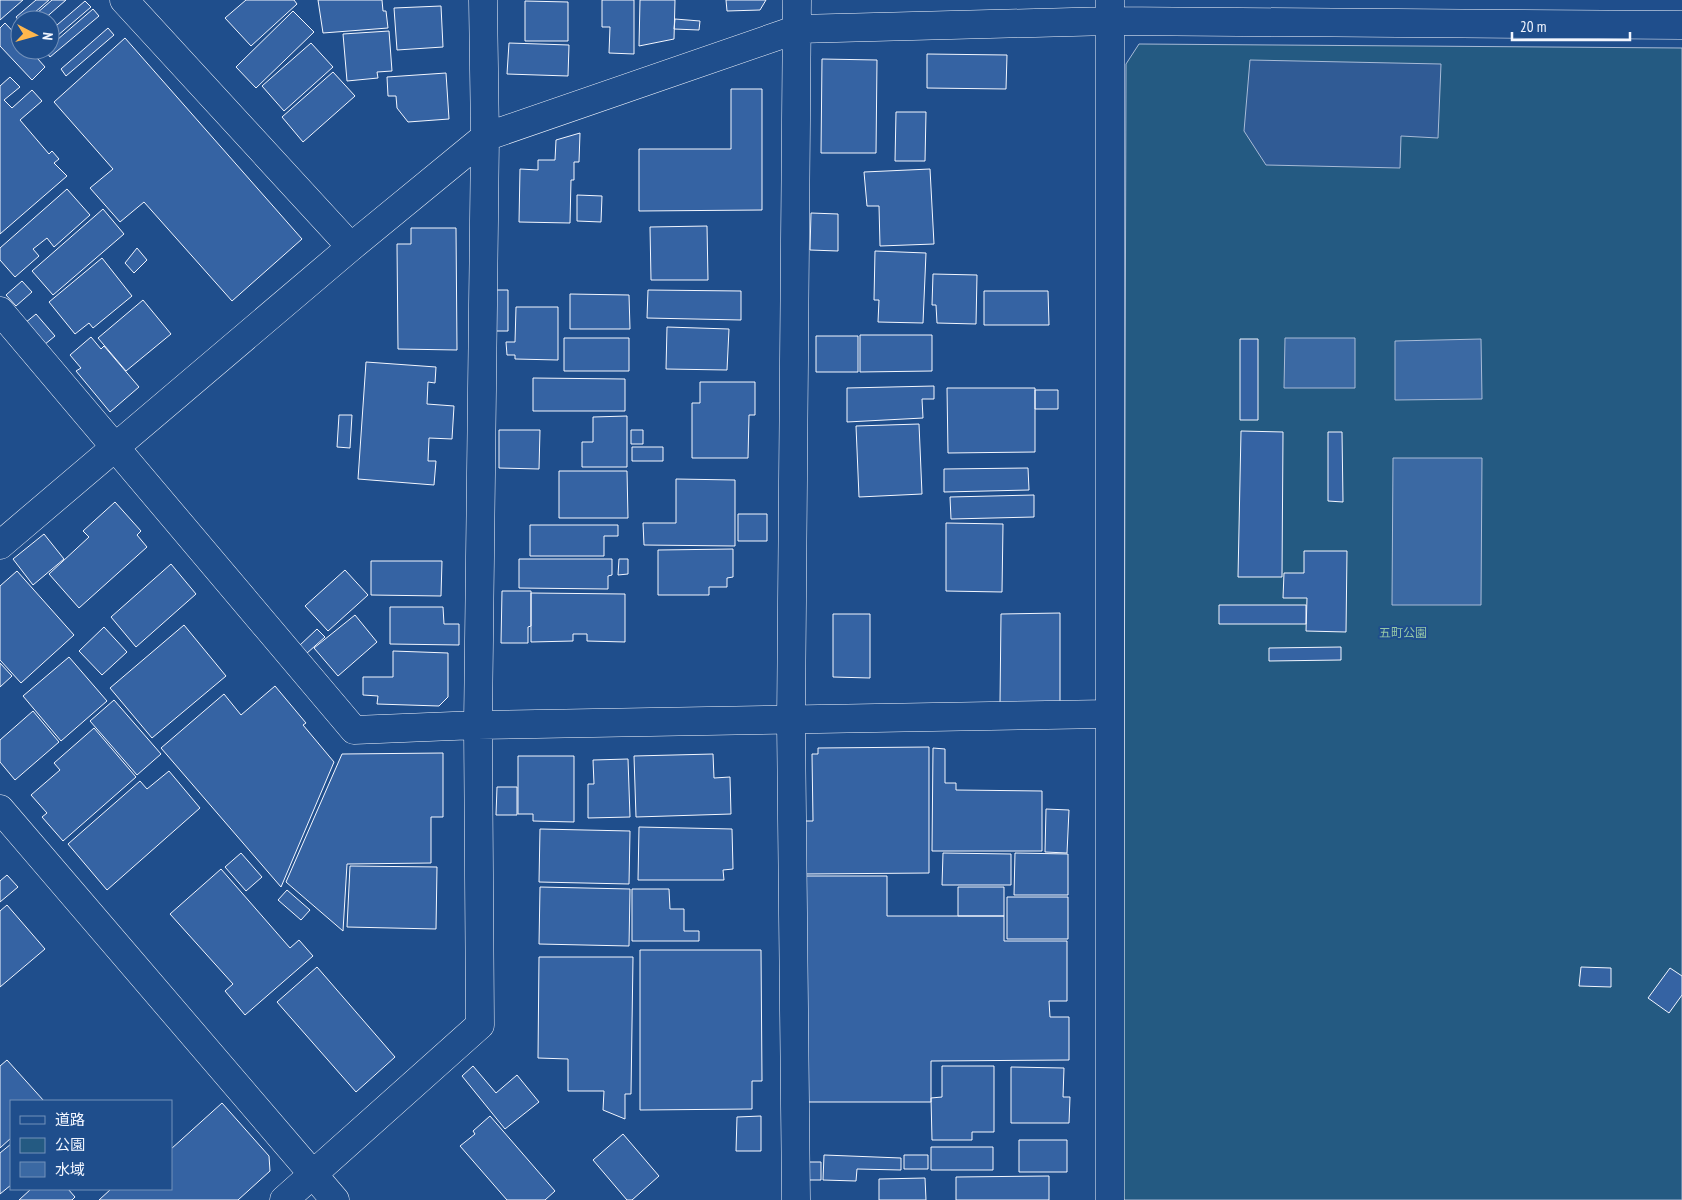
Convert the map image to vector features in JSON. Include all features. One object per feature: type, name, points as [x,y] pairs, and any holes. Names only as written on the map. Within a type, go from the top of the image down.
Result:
[{"type":"street","points":[[124,0],[351,247]]},
{"type":"street","points":[[284,1200],[480,1025],[478,725],[485,137],[483,0]]},
{"type":"street","points":[[796,1200],[791,722],[797,0]]},
{"type":"street","points":[[1110,11],[1108,714],[1110,1200]]},
{"type":"street","points":[[0,545],[351,247],[485,137],[798,29],[1110,11],[1478,12],[1682,25]]},
{"type":"street","points":[[0,310],[354,730],[478,725],[791,722],[1108,714]]},
{"type":"street","points":[[0,809],[335,1200]]},
{"type":"green space","name":"五町公園","points":[[1139,44],[1682,48],[1682,1200],[1123,1200],[1126,64]]},
{"type":"shaded area","points":[[1250,60],[1441,64],[1438,138],[1401,136],[1400,168],[1266,165],[1244,131]]},
{"type":"water","points":[[1285,338],[1355,338],[1355,388],[1284,388]]},
{"type":"water","points":[[1481,339],[1482,399],[1395,400],[1395,341]]},
{"type":"water","points":[[1393,458],[1482,458],[1481,605],[1392,605]]},
{"type":"building","points":[[0,0],[23,0],[10,10],[0,20]]},
{"type":"building","points":[[36,0],[49,0],[38,10],[24,10]]},
{"type":"building","points":[[52,0],[66,0],[54,10],[40,10]]},
{"type":"building","points":[[246,0],[294,0],[297,4],[251,46],[225,18]]},
{"type":"building","points":[[318,0],[382,0],[383,11],[386,11],[388,28],[323,33]]},
{"type":"building","points":[[602,0],[634,0],[634,54],[609,53],[610,27],[602,27]]},
{"type":"building","points":[[640,0],[675,0],[674,39],[639,46]]},
{"type":"building","points":[[726,0],[766,0],[760,10],[727,11]]},
{"type":"building","points":[[85,1],[91,7],[60,33],[60,22]]},
{"type":"building","points":[[525,1],[568,2],[568,41],[525,41]]},
{"type":"building","points":[[441,6],[443,47],[397,50],[394,8]]},
{"type":"building","points":[[93,9],[99,16],[60,49],[60,37]]},
{"type":"building","points":[[293,11],[314,32],[256,88],[236,67]]},
{"type":"building","points":[[675,19],[700,21],[699,30],[674,29]]},
{"type":"building","points":[[5,23],[10,28],[10,57],[0,46],[0,28]]},
{"type":"building","points":[[108,28],[114,35],[66,76],[61,69]]},
{"type":"building","points":[[389,31],[392,71],[377,72],[378,78],[347,81],[343,34]]},
{"type":"building","points":[[125,38],[302,239],[232,301],[144,202],[120,222],[90,188],[113,169],[54,102]]},
{"type":"building","points":[[311,43],[333,67],[284,111],[262,86]]},
{"type":"building","points":[[509,43],[569,45],[568,76],[507,74]]},
{"type":"building","points":[[927,54],[1007,55],[1006,89],[927,88]]},
{"type":"building","points":[[822,59],[877,60],[876,153],[821,153]]},
{"type":"building","points":[[13,60],[39,60],[45,67],[32,80]]},
{"type":"building","points":[[333,72],[355,96],[303,142],[282,117]]},
{"type":"building","points":[[446,73],[449,119],[408,122],[397,108],[396,96],[388,96],[387,77]]},
{"type":"building","points":[[10,77],[20,87],[4,100],[12,108],[32,90],[42,101],[20,120],[49,154],[52,151],[59,159],[54,163],[67,176],[0,234],[0,86]]},
{"type":"building","points":[[731,89],[762,89],[762,210],[639,211],[639,149],[731,149]]},
{"type":"building","points":[[896,112],[926,112],[925,161],[895,161]]},
{"type":"building","points":[[580,133],[579,162],[574,162],[574,180],[571,180],[570,223],[519,222],[520,169],[538,170],[538,160],[555,160],[556,140]]},
{"type":"building","points":[[930,169],[934,244],[880,246],[879,206],[867,206],[864,172]]},
{"type":"building","points":[[67,189],[90,215],[54,247],[47,238],[33,249],[39,256],[15,277],[0,260],[0,248]]},
{"type":"building","points":[[577,195],[602,196],[601,222],[577,221]]},
{"type":"building","points":[[103,209],[124,234],[53,295],[32,271]]},
{"type":"building","points":[[811,213],[838,214],[838,251],[810,250]]},
{"type":"building","points":[[707,226],[708,280],[651,280],[650,227]]},
{"type":"building","points":[[411,228],[456,228],[457,350],[398,349],[397,244],[411,244]]},
{"type":"building","points":[[137,248],[147,260],[134,273],[125,263]]},
{"type":"building","points":[[875,251],[926,253],[923,323],[878,322],[879,300],[874,300]]},
{"type":"building","points":[[102,258],[132,296],[93,328],[89,323],[75,334],[49,302]]},
{"type":"building","points":[[933,274],[977,275],[976,324],[937,323],[936,305],[932,305]]},
{"type":"building","points":[[22,281],[32,292],[16,306],[6,295]]},
{"type":"building","points":[[494,290],[508,290],[508,331],[493,331]]},
{"type":"building","points":[[648,290],[741,291],[741,320],[647,318]]},
{"type":"building","points":[[984,291],[1048,291],[1049,325],[984,325]]},
{"type":"building","points":[[570,294],[629,295],[630,329],[570,329]]},
{"type":"building","points":[[143,300],[171,334],[126,371],[98,338]]},
{"type":"building","points":[[516,307],[558,307],[558,360],[515,359],[515,355],[507,355],[506,342],[515,342]]},
{"type":"building","points":[[36,314],[55,336],[44,345],[25,323]]},
{"type":"building","points":[[667,327],[729,329],[727,370],[666,369]]},
{"type":"building","points":[[860,335],[932,335],[932,371],[860,372]]},
{"type":"building","points":[[816,336],[858,336],[858,372],[816,372]]},
{"type":"building","points":[[91,337],[101,349],[104,346],[139,387],[110,412],[76,371],[81,368],[70,355]]},
{"type":"building","points":[[564,338],[629,338],[629,371],[564,371]]},
{"type":"building","points":[[1240,339],[1258,339],[1258,420],[1240,420]]},
{"type":"building","points":[[366,362],[436,367],[435,383],[428,382],[427,404],[454,406],[452,439],[429,438],[428,461],[436,461],[434,485],[358,479]]},
{"type":"building","points":[[533,378],[625,379],[625,411],[533,411]]},
{"type":"building","points":[[700,382],[755,382],[755,415],[749,415],[748,458],[692,458],[692,403],[700,403]]},
{"type":"building","points":[[934,386],[934,399],[922,399],[923,418],[847,422],[847,388]]},
{"type":"building","points":[[947,388],[1035,388],[1035,452],[948,453]]},
{"type":"building","points":[[1035,390],[1058,390],[1058,409],[1035,409]]},
{"type":"building","points":[[339,415],[352,415],[350,448],[337,447]]},
{"type":"building","points":[[627,416],[627,467],[582,467],[582,442],[593,442],[593,417]]},
{"type":"building","points":[[919,424],[922,494],[859,497],[856,426]]},
{"type":"building","points":[[499,430],[540,430],[539,469],[499,468]]},
{"type":"building","points":[[631,430],[643,430],[643,444],[631,444]]},
{"type":"building","points":[[1241,431],[1283,432],[1282,577],[1238,577]]},
{"type":"building","points":[[1328,432],[1342,432],[1343,502],[1328,501]]},
{"type":"building","points":[[632,447],[663,447],[663,461],[632,461]]},
{"type":"building","points":[[1028,468],[1029,490],[944,492],[944,469]]},
{"type":"building","points":[[559,471],[627,471],[628,518],[559,518]]},
{"type":"building","points":[[676,479],[735,480],[735,546],[644,545],[643,523],[676,523]]},
{"type":"building","points":[[1034,495],[1034,517],[951,519],[950,497]]},
{"type":"building","points":[[115,502],[141,531],[137,535],[147,547],[79,608],[49,574],[89,537],[83,531]]},
{"type":"building","points":[[738,514],[767,514],[767,541],[738,541]]},
{"type":"building","points":[[946,523],[1003,524],[1002,592],[946,591]]},
{"type":"building","points":[[530,525],[618,525],[618,536],[604,536],[604,556],[530,556]]},
{"type":"building","points":[[44,534],[64,559],[33,585],[13,559]]},
{"type":"building","points":[[733,549],[733,577],[727,578],[727,587],[709,587],[709,595],[658,595],[658,550]]},
{"type":"building","points":[[1304,551],[1347,551],[1346,632],[1306,631],[1307,598],[1283,598],[1284,573],[1304,573]]},
{"type":"building","points":[[519,559],[612,559],[612,575],[608,576],[608,589],[519,588]]},
{"type":"building","points":[[619,559],[628,559],[628,574],[618,575]]},
{"type":"building","points":[[371,561],[442,561],[441,596],[371,595]]},
{"type":"building","points":[[171,564],[196,594],[136,647],[111,617]]},
{"type":"building","points":[[345,570],[368,595],[328,631],[305,606]]},
{"type":"building","points":[[17,571],[74,635],[21,683],[0,660],[0,586]]},
{"type":"building","points":[[502,591],[531,591],[531,626],[528,627],[528,643],[501,643]]},
{"type":"building","points":[[531,593],[625,594],[625,642],[587,641],[587,634],[573,634],[573,641],[531,642]]},
{"type":"building","points":[[1219,605],[1306,605],[1306,624],[1219,624]]},
{"type":"building","points":[[390,607],[443,607],[444,624],[459,624],[459,645],[390,644]]},
{"type":"building","points":[[1060,613],[1060,703],[1000,703],[1001,614]]},
{"type":"building","points":[[833,614],[870,614],[870,678],[833,677]]},
{"type":"building","points":[[355,615],[377,642],[338,676],[314,648]]},
{"type":"building","points":[[184,625],[226,676],[152,738],[110,688]]},
{"type":"building","points":[[104,627],[127,652],[102,675],[79,651]]},
{"type":"building","points":[[317,629],[325,637],[306,654],[299,646]]},
{"type":"building","points":[[1341,647],[1341,660],[1269,661],[1269,648]]},
{"type":"building","points":[[393,651],[448,653],[448,697],[439,706],[377,704],[378,696],[363,695],[363,677],[393,677]]},
{"type":"building","points":[[69,657],[107,701],[61,741],[23,696]]},
{"type":"building","points":[[0,663],[12,676],[0,687]]},
{"type":"building","points":[[275,686],[306,723],[303,725],[334,762],[281,887],[161,748],[224,694],[241,715]]},
{"type":"building","points":[[114,700],[161,754],[137,775],[90,721]]},
{"type":"building","points":[[33,711],[59,742],[15,780],[0,762],[0,740]]},
{"type":"building","points":[[94,728],[136,777],[63,841],[42,817],[47,813],[31,795],[60,770],[54,763]]},
{"type":"building","points":[[929,747],[929,873],[805,874],[805,821],[813,821],[812,754],[818,754],[818,748]]},
{"type":"building","points":[[933,748],[945,749],[945,783],[956,783],[956,790],[1042,791],[1042,851],[932,851]]},
{"type":"building","points":[[443,753],[443,817],[431,817],[431,863],[347,864],[343,931],[286,882],[342,754]]},
{"type":"building","points":[[713,754],[714,778],[730,777],[731,814],[636,817],[634,756]]},
{"type":"building","points":[[518,756],[574,756],[574,822],[533,821],[533,814],[518,814]]},
{"type":"building","points":[[628,759],[630,817],[588,818],[588,784],[594,784],[593,760]]},
{"type":"building","points":[[169,771],[200,808],[107,890],[68,844],[140,781],[147,789]]},
{"type":"building","points":[[497,787],[517,787],[517,815],[496,815]]},
{"type":"building","points":[[1046,809],[1069,810],[1067,853],[1045,852]]},
{"type":"building","points":[[639,827],[732,829],[733,869],[723,870],[724,880],[638,880]]},
{"type":"building","points":[[540,829],[630,831],[629,884],[539,882]]},
{"type":"building","points":[[241,853],[262,877],[246,891],[225,867]]},
{"type":"building","points":[[943,853],[1011,854],[1011,885],[942,885]]},
{"type":"building","points":[[1015,853],[1068,854],[1068,895],[1014,895]]},
{"type":"building","points":[[350,866],[437,867],[436,929],[347,927]]},
{"type":"building","points":[[221,869],[290,948],[299,940],[313,956],[245,1015],[225,991],[233,984],[170,914]]},
{"type":"building","points":[[7,875],[18,887],[0,902],[0,881]]},
{"type":"building","points":[[804,876],[887,876],[887,916],[1004,916],[1004,941],[1067,941],[1067,1001],[1049,1001],[1050,1017],[1069,1017],[1069,1060],[931,1061],[931,1102],[805,1102]]},
{"type":"building","points":[[540,887],[630,889],[629,946],[539,944]]},
{"type":"building","points":[[958,887],[1004,887],[1004,916],[958,916]]},
{"type":"building","points":[[632,889],[669,889],[670,909],[684,909],[684,931],[699,931],[699,941],[632,941]]},
{"type":"building","points":[[287,890],[310,910],[301,920],[278,900]]},
{"type":"building","points":[[1007,897],[1068,897],[1068,939],[1007,939]]},
{"type":"building","points":[[7,905],[45,949],[0,987],[0,911]]},
{"type":"building","points":[[640,950],[761,950],[762,1081],[752,1081],[752,1109],[640,1110]]},
{"type":"building","points":[[539,957],[633,957],[631,1094],[625,1094],[625,1119],[603,1110],[604,1091],[568,1091],[568,1059],[538,1058]]},
{"type":"building","points":[[317,967],[395,1057],[356,1092],[277,1002]]},
{"type":"building","points":[[1581,967],[1611,968],[1611,987],[1579,986]]},
{"type":"building","points":[[1670,968],[1682,976],[1682,995],[1669,1013],[1648,998]]},
{"type":"building","points":[[7,1060],[43,1100],[10,1100],[10,1139],[0,1148],[0,1066]]},
{"type":"building","points":[[473,1066],[496,1093],[517,1075],[539,1102],[505,1129],[462,1076]]},
{"type":"building","points":[[942,1066],[994,1066],[994,1132],[972,1132],[972,1140],[932,1140],[931,1098],[942,1097]]},
{"type":"building","points":[[1011,1067],[1064,1068],[1063,1097],[1070,1097],[1069,1123],[1011,1123]]},
{"type":"building","points":[[222,1103],[269,1156],[270,1171],[238,1200],[99,1200],[110,1190],[172,1190],[172,1148]]},
{"type":"building","points":[[490,1116],[555,1191],[545,1200],[507,1200],[460,1146],[475,1134],[473,1131]]},
{"type":"building","points":[[761,1116],[761,1151],[736,1151],[737,1117]]},
{"type":"building","points":[[623,1134],[659,1176],[632,1200],[627,1200],[593,1160]]},
{"type":"building","points":[[1019,1140],[1067,1140],[1067,1172],[1019,1172]]},
{"type":"building","points":[[10,1145],[10,1186],[0,1194],[0,1153]]},
{"type":"building","points":[[931,1147],[993,1147],[993,1170],[931,1170]]},
{"type":"building","points":[[824,1155],[901,1158],[901,1170],[857,1169],[856,1181],[823,1180]]},
{"type":"building","points":[[904,1155],[928,1155],[928,1169],[904,1169]]},
{"type":"building","points":[[805,1162],[821,1162],[821,1180],[804,1180]]},
{"type":"building","points":[[1049,1176],[1049,1200],[956,1200],[956,1177]]},
{"type":"building","points":[[925,1178],[926,1200],[879,1200],[879,1179]]},
{"type":"building","points":[[30,1190],[69,1190],[75,1197],[72,1200],[19,1200]]}]
